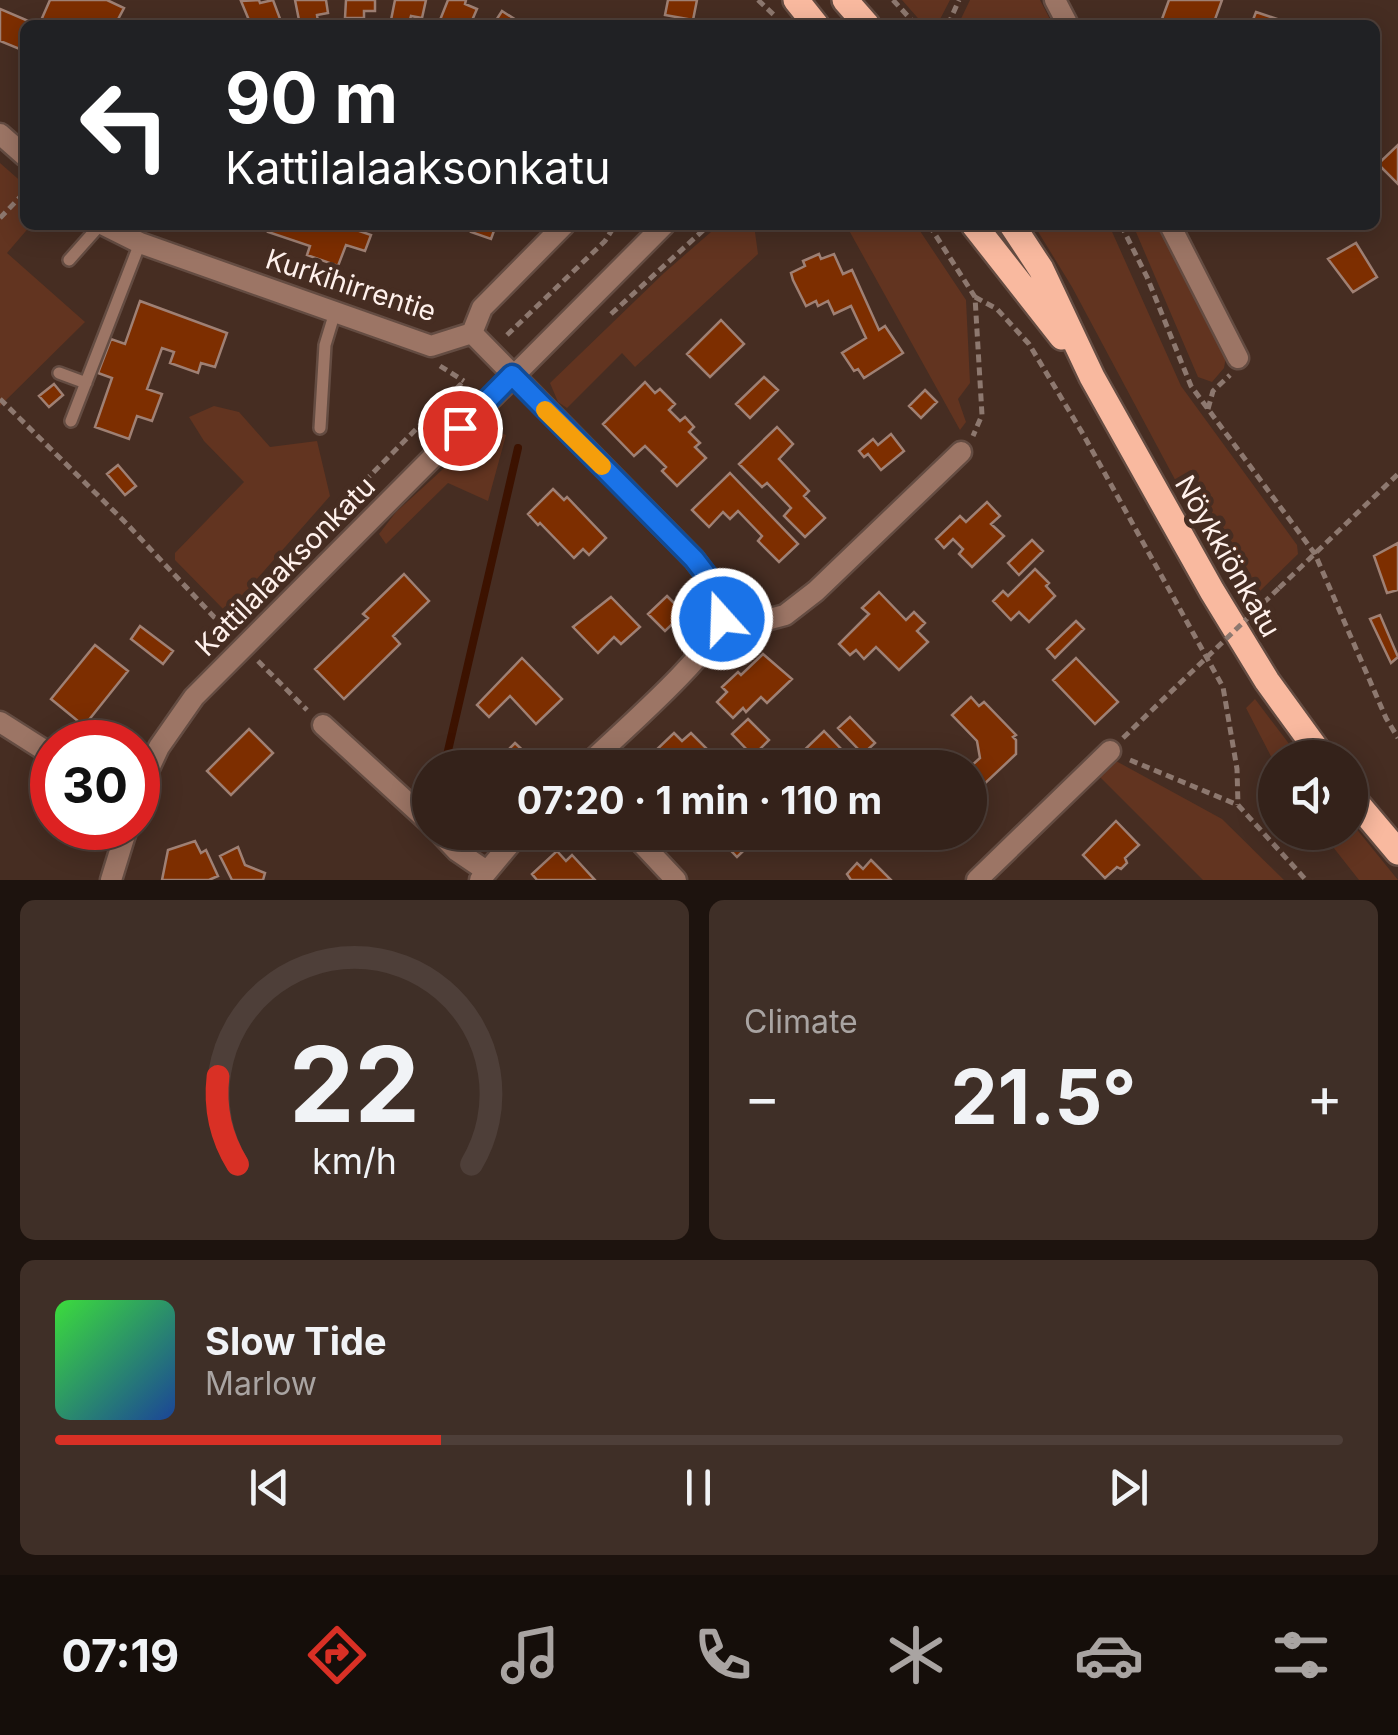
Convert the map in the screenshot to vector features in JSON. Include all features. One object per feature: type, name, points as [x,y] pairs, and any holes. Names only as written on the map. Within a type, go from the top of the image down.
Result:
[{"type":"main road","points":[[796,0],[812,20]]},
{"type":"main road","points":[[846,0],[862,20]]},
{"type":"main road","name":"Nöykkiönkatu","points":[[978,230],[1092,377]]},
{"type":"main road","name":"Nöykkiönkatu","points":[[1015,230],[1041,269],[1092,377],[1221,606],[1267,681],[1310,740]]},
{"type":"main road","points":[[1368,816],[1398,852]]},
{"type":"street","points":[[0,134],[20,152]]},
{"type":"street","name":"Kurkihirrentie","points":[[113,230],[431,346],[472,333]]},
{"type":"street","points":[[559,230],[482,308],[472,333],[694,559],[714,585],[722,619],[715,636],[693,662],[603,750]]},
{"type":"street","name":"Kattilalaaksonkatu","points":[[160,746],[236,639],[659,230]]},
{"type":"street","points":[[1173,230],[1238,358]]},
{"type":"street","points":[[722,619],[759,622],[785,615],[816,592],[961,452]]},
{"type":"street","points":[[0,722],[30,741]]},
{"type":"street","points":[[323,726],[412,807]]},
{"type":"street","points":[[977,880],[1110,751]]},
{"type":"street","points":[[111,880],[120,850]]},
{"type":"street","points":[[456,850],[482,875],[504,850]]},
{"type":"street","points":[[648,850],[676,880]]},
{"type":"lane","points":[[69,260],[97,230]]},
{"type":"lane","points":[[72,421],[140,243]]},
{"type":"lane","points":[[320,428],[325,345],[335,312]]},
{"type":"lane","points":[[59,372],[86,383]]},
{"type":"path","points":[[758,0],[779,20]]},
{"type":"path","points":[[893,0],[911,20]]},
{"type":"path","points":[[0,218],[20,197]]},
{"type":"path","points":[[460,385],[605,242],[612,230]]},
{"type":"path","points":[[931,230],[975,298],[982,415],[976,432],[961,452]]},
{"type":"path","points":[[1124,230],[1191,386],[1314,554],[1398,738]]},
{"type":"path","points":[[975,298],[997,309],[1029,344],[1223,686],[1237,769],[1238,805]]},
{"type":"path","points":[[1208,409],[1213,391],[1230,374],[1238,358]]},
{"type":"path","points":[[0,399],[323,726]]},
{"type":"path","points":[[1306,880],[1238,805],[1110,751],[1398,474]]},
{"type":"shaded area","points":[[902,0],[950,0],[940,20],[920,20]]},
{"type":"shaded area","points":[[970,0],[1040,0],[1050,20],[960,20]]},
{"type":"shaded area","points":[[0,163],[20,181],[20,230],[27,230],[7,253],[85,322],[0,406]]},
{"type":"shaded area","points":[[713,230],[755,230],[758,254],[635,367],[622,353],[567,408],[558,402],[550,383]]},
{"type":"shaded area","points":[[849,230],[919,230],[966,300],[970,383],[958,399],[966,422],[960,430]]},
{"type":"shaded area","points":[[1037,230],[1111,230],[1181,386],[1297,545],[1298,554],[1259,592],[1225,573],[1072,287]]},
{"type":"shaded area","points":[[1135,230],[1160,230],[1226,357],[1224,368],[1212,382],[1198,377]]},
{"type":"shaded area","points":[[214,406],[239,412],[270,447],[317,441],[330,496],[227,613],[175,560],[175,553],[244,482],[204,441],[189,417]]},
{"type":"shaded area","points":[[488,428],[506,435],[488,501],[448,483],[386,544],[379,534],[396,512]]},
{"type":"shaded area","points":[[1255,699],[1286,740],[1263,740],[1246,708]]},
{"type":"shaded area","points":[[1116,761],[1222,819],[1284,880],[1203,880],[1100,777]]},
{"type":"shaded area","points":[[1368,843],[1398,880],[1359,880],[1335,850],[1368,850]]},
{"type":"building","points":[[50,0],[107,0],[124,8],[118,20],[41,20]]},
{"type":"building","points":[[273,0],[280,20],[249,20],[241,1]]},
{"type":"building","points":[[295,0],[326,0],[328,13],[317,15],[318,20],[299,20]]},
{"type":"building","points":[[346,0],[375,0],[375,11],[364,11],[364,18],[345,18]]},
{"type":"building","points":[[395,0],[426,0],[422,18],[391,20]]},
{"type":"building","points":[[448,0],[466,0],[465,4],[477,9],[472,20],[440,20]]},
{"type":"building","points":[[668,0],[697,0],[693,20],[665,15]]},
{"type":"building","points":[[1169,0],[1222,0],[1215,20],[1162,19]]},
{"type":"building","points":[[0,9],[26,20],[20,20],[20,49],[0,41]]},
{"type":"building","points":[[502,11],[516,20],[496,20]]},
{"type":"building","points":[[1256,12],[1280,20],[1253,20]]},
{"type":"building","points":[[1398,145],[1398,184],[1380,166]]},
{"type":"building","points":[[356,230],[371,235],[365,251],[346,245],[338,266],[307,255],[310,246],[268,232]]},
{"type":"building","points":[[472,230],[494,230],[491,239]]},
{"type":"building","points":[[1356,243],[1377,277],[1353,292],[1328,259]]},
{"type":"building","points":[[819,254],[821,259],[834,254],[843,274],[852,270],[879,330],[885,326],[903,353],[864,378],[842,353],[866,338],[851,306],[834,314],[828,301],[806,306],[793,280],[791,273],[805,266],[803,261]]},
{"type":"building","points":[[140,301],[227,333],[215,367],[201,363],[198,373],[170,363],[174,352],[162,348],[147,389],[162,394],[152,421],[137,416],[129,439],[95,427],[112,378],[98,373],[111,339],[125,344]]},
{"type":"building","points":[[721,320],[744,344],[710,377],[687,354]]},
{"type":"building","points":[[764,377],[778,390],[750,418],[736,404]]},
{"type":"building","points":[[645,382],[655,393],[660,389],[675,404],[669,410],[680,421],[685,417],[694,427],[689,432],[700,443],[695,447],[706,458],[677,486],[662,471],[666,467],[645,446],[634,456],[603,424]]},
{"type":"building","points":[[54,384],[63,395],[49,407],[39,396]]},
{"type":"building","points":[[925,390],[937,402],[921,418],[909,406]]},
{"type":"building","points":[[777,427],[793,444],[779,459],[809,491],[804,496],[825,518],[805,537],[784,516],[791,508],[767,483],[762,487],[739,464]]},
{"type":"building","points":[[891,434],[904,451],[881,470],[868,454],[864,457],[859,451],[873,439],[878,445]]},
{"type":"building","points":[[118,465],[136,486],[125,495],[107,474]]},
{"type":"building","points":[[730,473],[798,544],[779,562],[758,541],[762,536],[738,511],[730,519],[723,512],[709,527],[692,510]]},
{"type":"building","points":[[553,489],[564,500],[567,497],[606,538],[589,555],[583,549],[574,558],[528,514]]},
{"type":"building","points":[[987,502],[1000,516],[991,524],[1004,536],[972,567],[959,554],[963,549],[953,539],[944,548],[936,539],[960,516],[966,522]]},
{"type":"building","points":[[1032,540],[1043,551],[1019,575],[1008,563]]},
{"type":"building","points":[[1398,543],[1398,590],[1387,593],[1374,556]]},
{"type":"building","points":[[1035,569],[1055,596],[1029,622],[1019,612],[1011,620],[993,601],[1003,591],[1008,596]]},
{"type":"building","points":[[404,574],[429,601],[393,636],[400,644],[344,699],[315,669],[368,618],[363,614]]},
{"type":"building","points":[[879,592],[906,620],[914,612],[925,623],[917,631],[928,642],[899,670],[876,647],[864,659],[856,650],[850,655],[839,644],[869,614],[862,608]]},
{"type":"building","points":[[667,596],[684,613],[665,631],[648,614]]},
{"type":"building","points":[[611,597],[640,627],[621,644],[614,637],[598,653],[573,627]]},
{"type":"building","points":[[1380,615],[1398,657],[1391,663],[1370,619]]},
{"type":"building","points":[[1076,621],[1084,629],[1055,658],[1047,649]]},
{"type":"building","points":[[140,626],[173,651],[163,664],[131,639]]},
{"type":"building","points":[[95,645],[128,671],[89,720],[77,720],[51,699]]},
{"type":"building","points":[[763,654],[792,679],[767,703],[761,697],[733,718],[717,702],[727,692],[722,687]]},
{"type":"building","points":[[522,658],[562,699],[536,724],[510,696],[489,717],[477,705]]},
{"type":"building","points":[[1076,658],[1118,702],[1095,724],[1053,680]]},
{"type":"building","points":[[971,697],[979,706],[984,702],[1016,735],[1016,754],[987,781],[987,750],[979,750],[977,741],[952,715]]},
{"type":"building","points":[[850,717],[875,743],[867,750],[859,750],[838,728]]},
{"type":"building","points":[[748,719],[769,740],[759,750],[747,750],[732,734]]},
{"type":"building","points":[[249,729],[273,753],[231,795],[207,771]]},
{"type":"building","points":[[824,731],[842,750],[804,750]]},
{"type":"building","points":[[674,733],[682,741],[691,733],[708,750],[656,750]]},
{"type":"building","points":[[1116,821],[1139,845],[1125,858],[1127,863],[1121,869],[1117,867],[1105,878],[1083,855]]},
{"type":"building","points":[[195,841],[201,853],[206,850],[218,876],[209,880],[162,880],[168,850]]},
{"type":"building","points":[[238,847],[245,865],[265,873],[263,880],[232,880],[220,856]]},
{"type":"building","points":[[557,851],[566,861],[572,855],[595,880],[537,880],[532,874]]},
{"type":"building","points":[[871,860],[891,880],[851,880],[847,874],[857,863],[863,869]]},
{"type":"waterway","points":[[448,750],[518,448]]},
{"type":"slow traffic","points":[[545,410],[602,466]]},
{"type":"route","points":[[460,428],[512,375],[694,559],[714,585],[722,619]]}]
